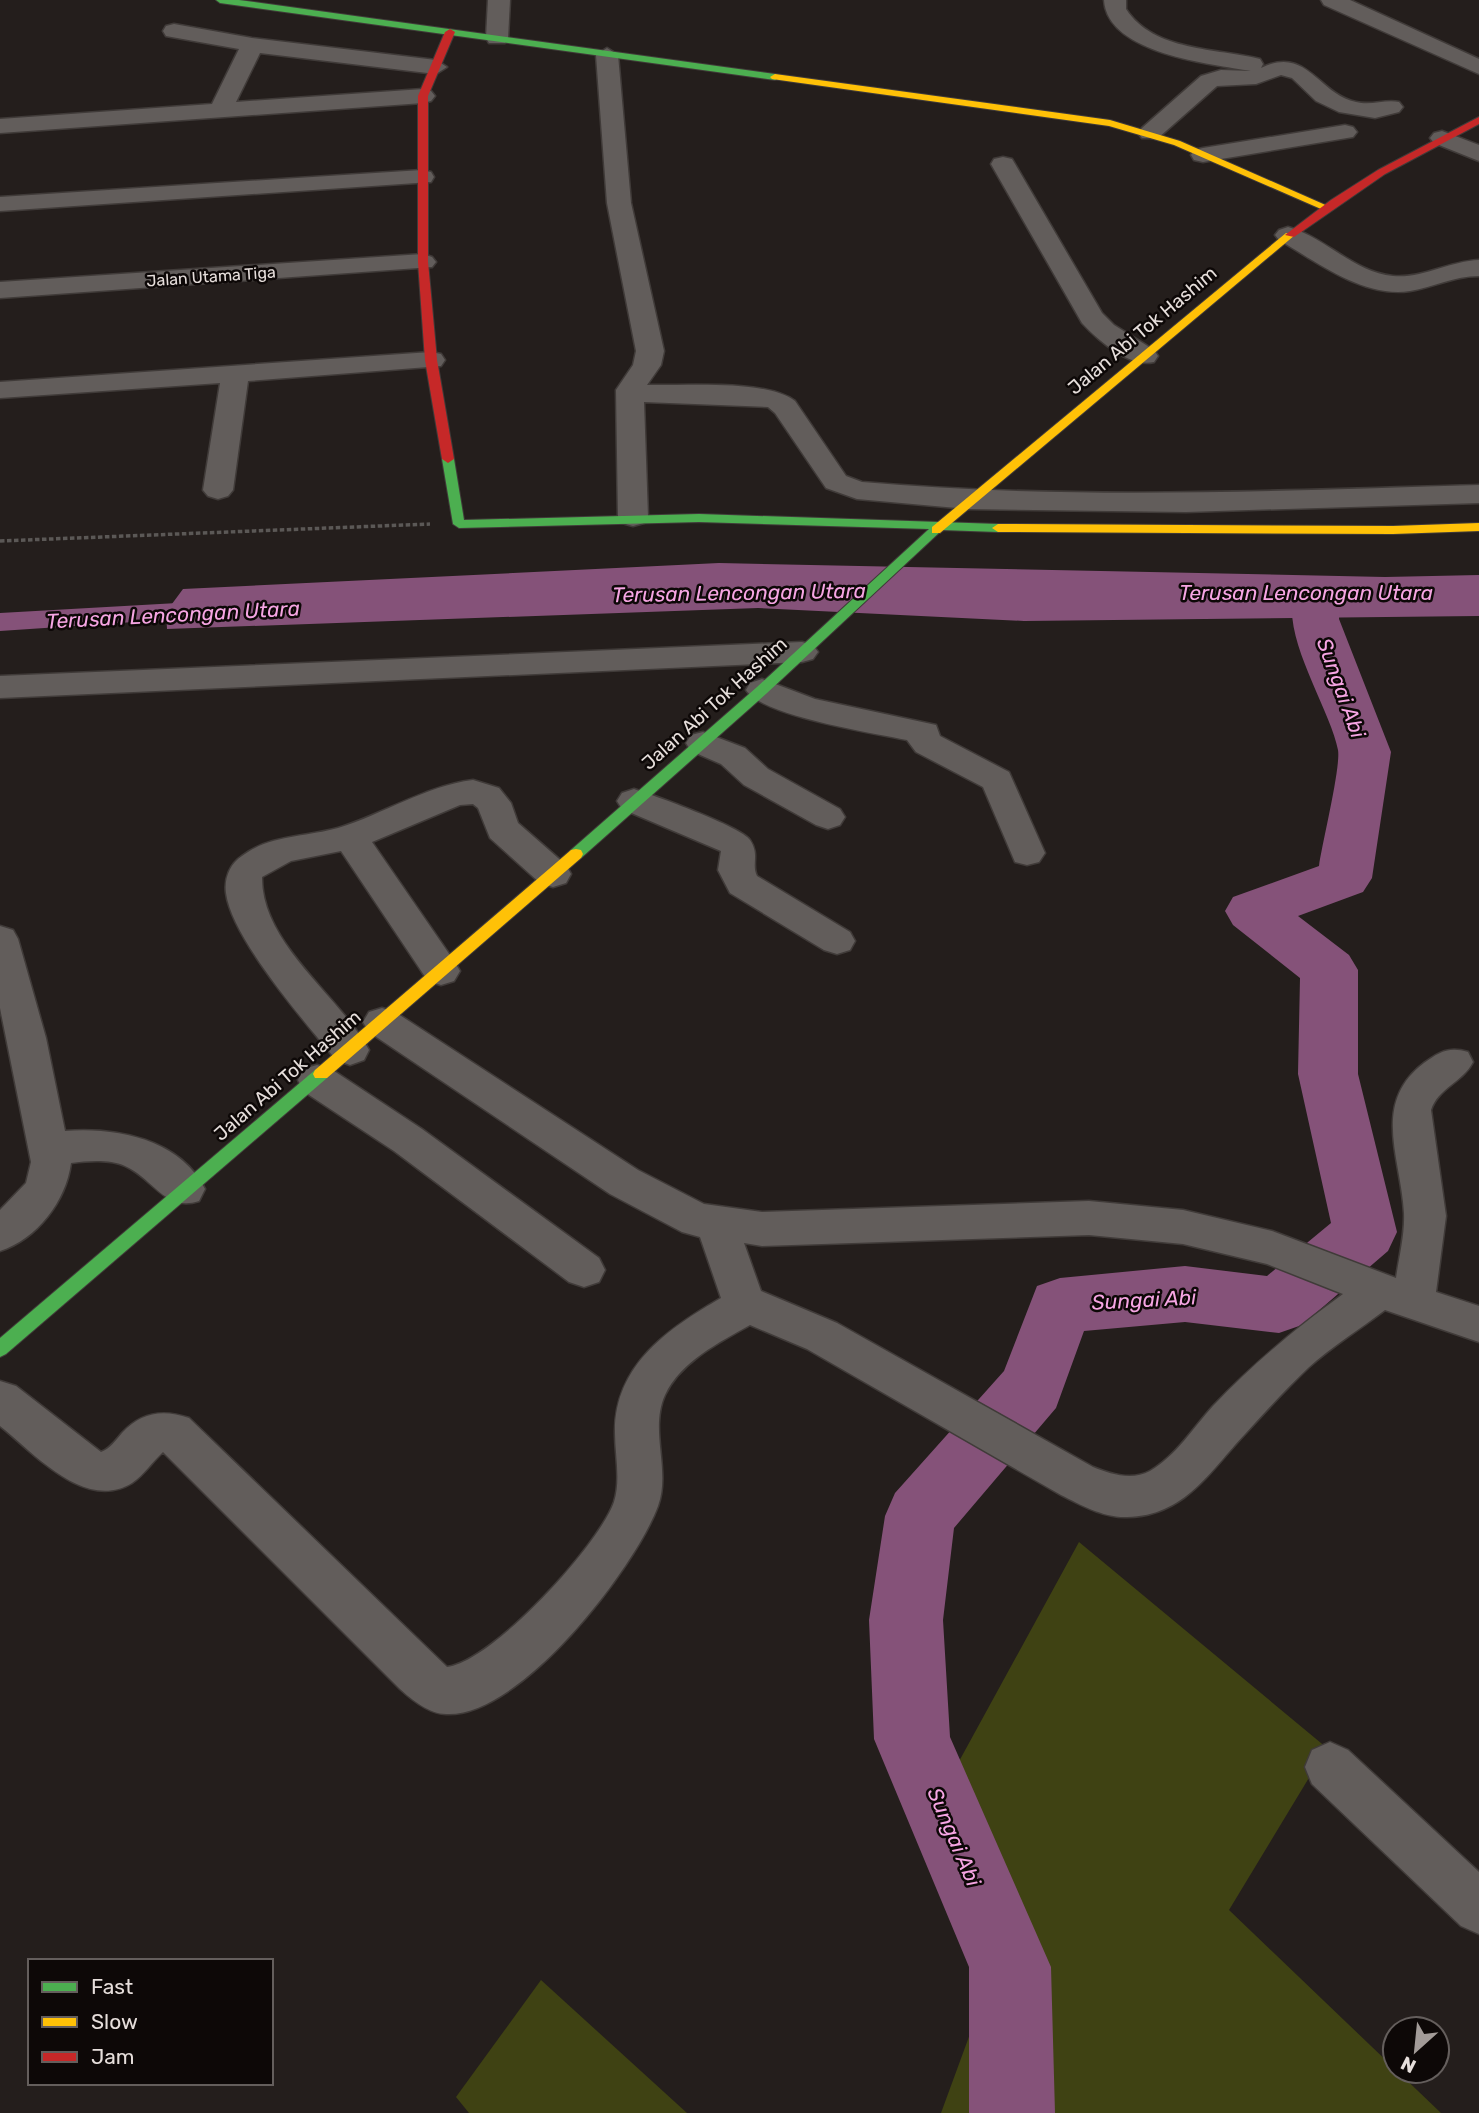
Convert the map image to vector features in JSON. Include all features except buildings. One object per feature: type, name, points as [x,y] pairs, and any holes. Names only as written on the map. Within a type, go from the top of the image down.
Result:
[{"type":"street","points":[[220,0],[607,55],[1018,108],[1150,133],[1325,207]]},
{"type":"street","points":[[497,38],[499,0]]},
{"type":"street","points":[[1115,0],[1115,11],[1122,22],[1172,48],[1192,55],[1288,69],[1308,78],[1327,99],[1346,106],[1379,110],[1391,107]]},
{"type":"street","points":[[1332,0],[1479,67]]},
{"type":"street","points":[[174,31],[252,45],[436,67]]},
{"type":"street","points":[[450,32],[423,96],[423,262],[431,360],[459,524],[633,517],[877,522],[940,527],[1394,530],[1479,527]]},
{"type":"street","points":[[221,110],[252,45]]},
{"type":"street","points":[[607,55],[619,203],[650,351],[647,365],[633,383],[630,393],[633,517]]},
{"type":"street","points":[[1150,133],[1209,81],[1220,75],[1258,76],[1271,68]]},
{"type":"street","points":[[0,126],[423,96]]},
{"type":"street","name":"Jalan Abi Tok Hashim","points":[[0,1349],[185,1189],[317,1080],[703,743],[968,500],[1325,207],[1442,138],[1479,120]]},
{"type":"street","points":[[1203,155],[1345,132]]},
{"type":"street","points":[[1442,138],[1479,154]]},
{"type":"street","points":[[1003,164],[1091,317],[1104,331],[1144,356]]},
{"type":"street","points":[[0,204],[422,177]]},
{"type":"street","points":[[1288,235],[1360,274],[1391,283],[1409,283],[1447,271],[1479,268]]},
{"type":"street","name":"Jalan Utama Tiga","points":[[0,290],[423,262]]},
{"type":"street","points":[[0,390],[431,360]]},
{"type":"street","points":[[218,490],[235,374]]},
{"type":"street","points":[[630,393],[768,398],[785,407],[836,482],[857,490],[968,500],[1186,503],[1479,495]]},
{"type":"street","points":[[0,687],[802,652]]},
{"type":"street","points":[[762,690],[807,708],[924,733],[922,738],[928,744],[997,780],[1027,853]]},
{"type":"street","points":[[703,743],[733,756],[756,777],[828,817]]},
{"type":"street","points":[[350,1050],[280,965],[248,908],[242,887],[245,874],[271,855],[350,837],[455,794],[480,793],[494,803],[502,829],[514,843],[553,874]]},
{"type":"street","points":[[634,802],[733,842],[740,849],[741,856],[736,870],[743,884],[837,941]]},
{"type":"street","points":[[350,837],[441,971]]},
{"type":"street","points":[[0,939],[14,1048],[48,1149],[50,1177],[44,1192],[33,1206],[0,1234]]},
{"type":"street","points":[[382,1022],[624,1182],[697,1220],[762,1229],[1090,1218],[1183,1227],[1272,1248],[1479,1324]]},
{"type":"street","points":[[0,1400],[86,1467],[103,1474],[114,1472],[150,1436],[163,1431],[173,1432],[403,1659],[429,1682],[445,1691],[462,1690],[482,1681],[536,1637],[575,1595],[622,1533],[635,1506],[641,1484],[635,1427],[645,1389],[657,1369],[674,1352],[696,1334],[745,1306],[766,1310],[822,1336],[1101,1492],[1125,1497],[1145,1494],[1165,1486],[1184,1473],[1228,1421],[1294,1354],[1381,1290],[1425,1216],[1411,1110],[1414,1097],[1422,1086],[1454,1062]]},
{"type":"street","points":[[317,1080],[418,1147],[584,1270]]},
{"type":"street","points":[[48,1149],[94,1145],[120,1149],[145,1157],[185,1189]]},
{"type":"street","points":[[716,1224],[745,1306]]},
{"type":"street","points":[[1330,1767],[1479,1908]]},
{"type":"path","points":[[0,541],[251,529],[459,524]]},
{"type":"green space","points":[[1079,1542],[1327,1748],[1229,1910],[1381,2056],[1381,2085],[1412,2085],[1441,2113],[941,2113],[985,1993],[928,1818]]},
{"type":"green space","points":[[541,1980],[687,2113],[469,2113],[456,2097]]},
{"type":"water","points":[[719,563],[1385,577],[1479,575],[1479,616],[1024,621],[758,608],[167,629],[166,612],[183,589]]},
{"type":"waterway","name":"Sungai Abi","points":[[1012,2113],[1010,1967],[912,1739],[906,1620],[920,1516],[1032,1387],[1060,1306],[1185,1294],[1279,1305],[1365,1232],[1328,1074],[1329,970],[1253,911],[1344,878],[1365,752],[1315,619],[1316,594]]},
{"type":"waterway","name":"Terusan Lencongan Utara","points":[[0,622],[213,610]]},
{"type":"traffic: fast","points":[[220,0],[775,77]]},
{"type":"traffic: fast","points":[[448,459],[459,524],[699,518],[998,528]]},
{"type":"traffic: fast","points":[[576,854],[762,690],[936,530]]},
{"type":"traffic: fast","points":[[0,1349],[321,1074]]},
{"type":"traffic: slow","points":[[775,77],[1110,123],[1177,143],[1325,207]]},
{"type":"traffic: slow","points":[[936,530],[1290,235]]},
{"type":"traffic: slow","points":[[998,528],[1393,530],[1479,527]]},
{"type":"traffic: slow","points":[[321,1074],[576,854]]},
{"type":"traffic: jam","points":[[448,459],[431,360],[423,262],[423,96],[450,32]]},
{"type":"traffic: jam","points":[[1290,235],[1381,172],[1479,120]]}]
